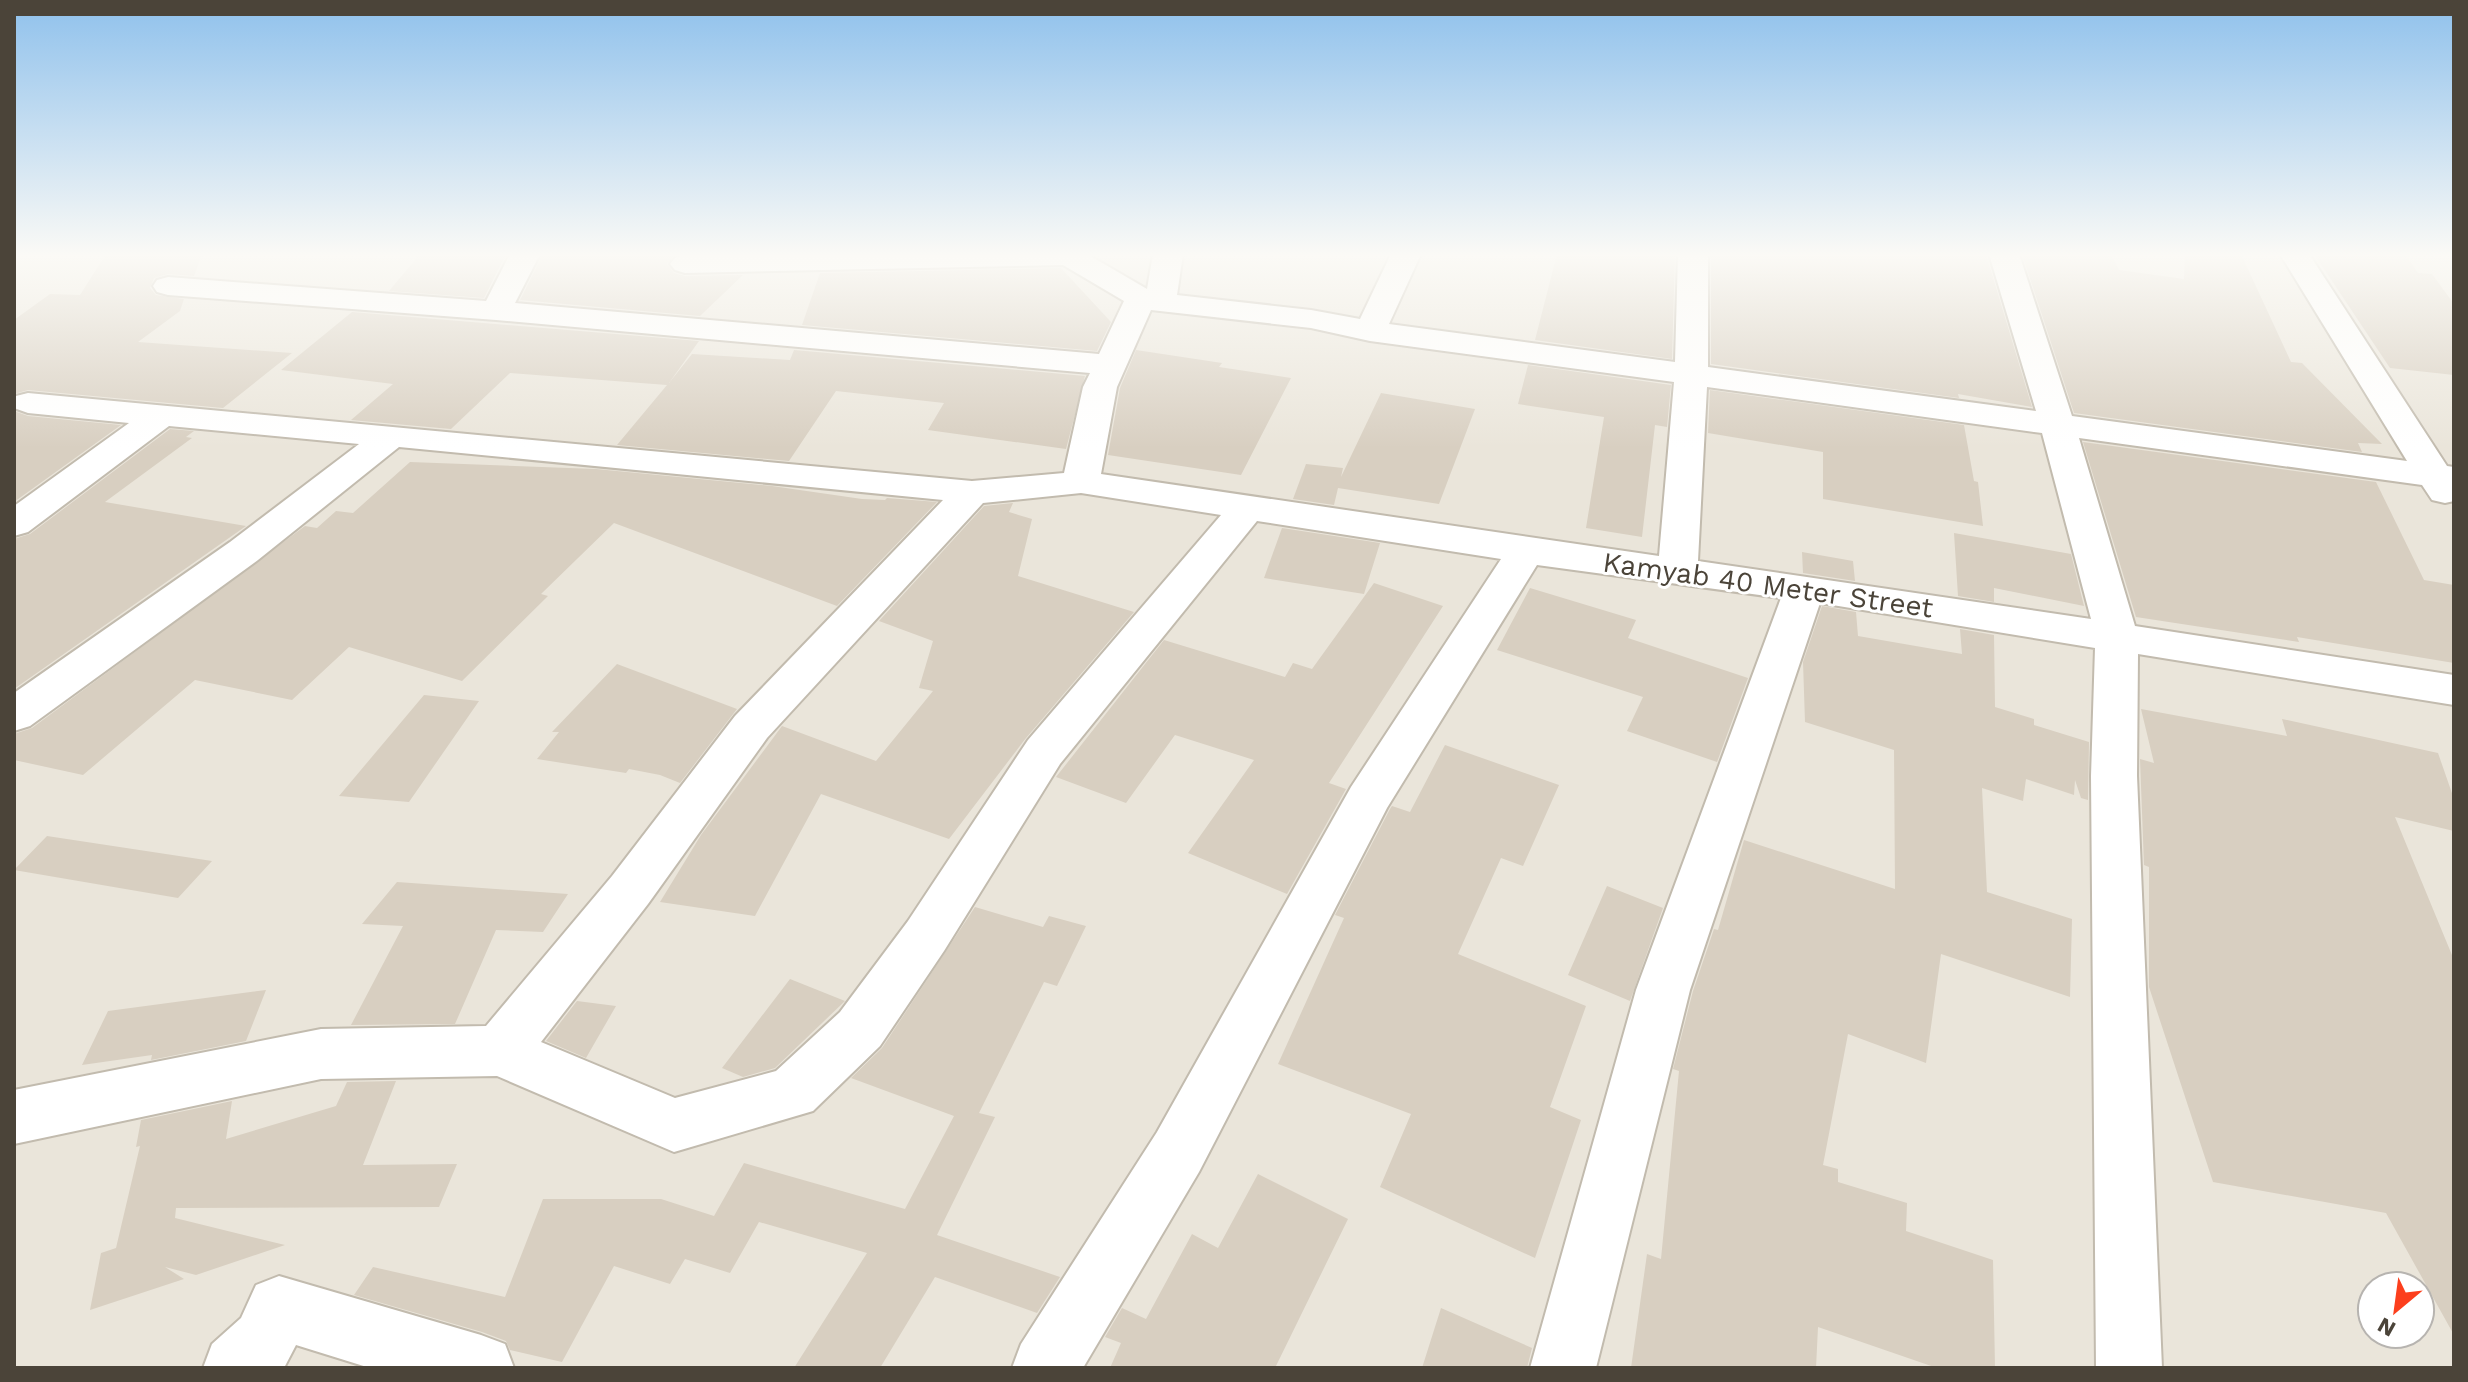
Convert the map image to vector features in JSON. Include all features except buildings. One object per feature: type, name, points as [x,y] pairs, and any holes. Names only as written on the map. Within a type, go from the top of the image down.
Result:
[{"type":"street","points":[[581,318],[1110,365]]},
{"type":"street","points":[[1081,482],[1100,387],[1139,318]]},
{"type":"street","points":[[1307,318],[1370,331],[2444,476]]},
{"type":"street","points":[[1370,331],[1376,318]]},
{"type":"street","points":[[1678,571],[1692,318]]},
{"type":"street","points":[[2024,318],[2057,422],[2117,637],[2114,776],[2129,1368]]},
{"type":"street","points":[[2338,318],[2444,476],[2454,507]]},
{"type":"street","name":"Kamyab 40 Meter Street","points":[[28,403],[972,492],[1081,482],[1526,551],[1805,588],[2454,690]]},
{"type":"street","points":[[14,524],[161,416]]},
{"type":"street","points":[[14,715],[244,551],[390,437]]},
{"type":"street","points":[[500,1051],[630,890],[751,727],[972,492]]},
{"type":"street","points":[[14,1117],[321,1054],[500,1051],[674,1125],[793,1093],[860,1029],[926,936],[1044,752],[1247,508]]},
{"type":"street","points":[[1045,1368],[1178,1152],[1368,800],[1526,551]]},
{"type":"street","points":[[1563,1368],[1663,990],[1805,588]]},
{"type":"street","points":[[236,1368],[264,1341],[279,1308],[481,1368]]},
{"type":"shaded area","points":[[14,318],[2454,318],[2454,1368],[14,1368]]}]
